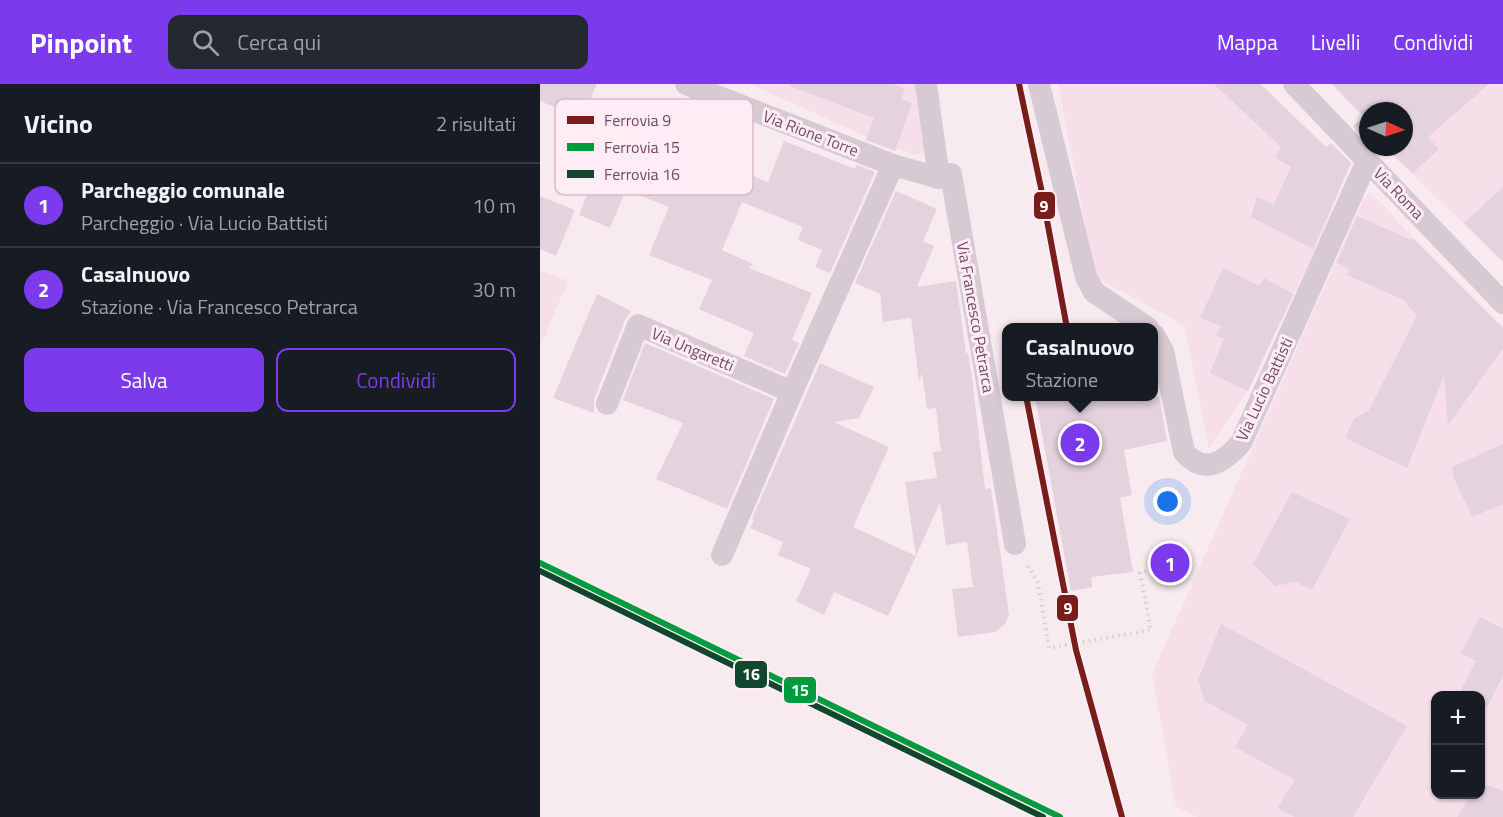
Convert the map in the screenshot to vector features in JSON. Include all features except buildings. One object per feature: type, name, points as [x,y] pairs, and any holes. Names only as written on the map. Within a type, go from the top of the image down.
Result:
[{"type":"street","name":"Via Rione Torre","points":[[686,84],[724,99]]},
{"type":"street","points":[[926,84],[939,178]]},
{"type":"street","points":[[1039,84],[1086,277],[1094,292],[1142,323]]},
{"type":"street","name":"Via Roma","points":[[1294,84],[1503,303]]},
{"type":"street","name":"Via Rione Torre","points":[[753,110],[893,165],[939,178]]},
{"type":"street","name":"Via Lucio Battisti","points":[[1158,342],[1163,351],[1184,452],[1190,459],[1210,465],[1221,462],[1240,443],[1368,161]]},
{"type":"street","points":[[722,555],[893,165]]},
{"type":"street","name":"Via Francesco Petrarca","points":[[939,178],[951,174],[1015,544]]},
{"type":"street","name":"Via Ungaretti","points":[[607,404],[638,325],[792,392]]},
{"type":"path","points":[[1038,583],[1049,648],[1151,630],[1140,573],[1165,567]]},
{"type":"shaded area","points":[[750,84],[922,84],[927,145],[923,154],[911,154],[867,137]]},
{"type":"shaded area","points":[[1058,84],[1261,84],[1348,169],[1315,251],[1248,391],[1209,449],[1184,325],[1095,277]]},
{"type":"shaded area","points":[[1332,84],[1503,84],[1503,262],[1393,156],[1413,156],[1413,102],[1359,102],[1359,112]]},
{"type":"shaded area","points":[[1370,192],[1503,328],[1503,817],[1198,817],[1176,807],[1152,674],[1363,200]]},
{"type":"shaded area","points":[[540,270],[568,281],[540,348]]},
{"type":"rail line","name":"9","points":[[1019,84],[1066,323]]},
{"type":"rail line","name":"9","points":[[1027,401],[1076,650],[1122,817]]},
{"type":"rail line","name":"15","points":[[540,563],[1060,817]]},
{"type":"rail line","name":"16","points":[[540,571],[1043,817]]},
{"type":"place","name":"Casalnuovo","points":[[1080,443]]},
{"type":"place","name":"Parcheggio comunale","points":[[1170,563]]}]
